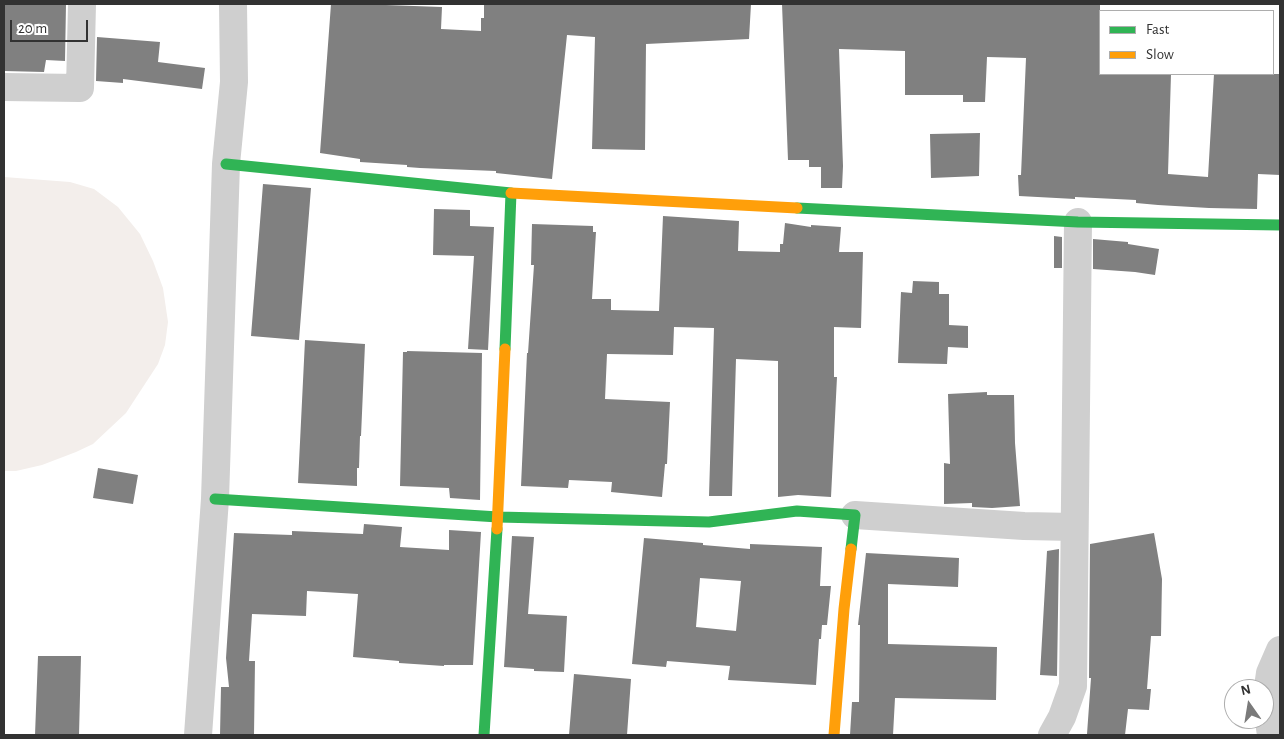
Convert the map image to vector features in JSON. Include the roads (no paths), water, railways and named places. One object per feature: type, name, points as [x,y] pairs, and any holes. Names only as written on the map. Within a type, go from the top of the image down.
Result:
[{"type":"street","points":[[4,87],[80,88],[82,4]]},
{"type":"street","points":[[198,735],[215,500],[226,164],[234,82],[233,4]]},
{"type":"street","points":[[226,164],[511,193],[1078,222],[1280,225]]},
{"type":"street","points":[[484,735],[498,518],[511,193]]},
{"type":"street","points":[[1052,735],[1062,717],[1073,686],[1078,222]]},
{"type":"street","points":[[215,500],[498,518],[709,522],[797,511],[1024,526],[1074,527]]},
{"type":"street","points":[[834,735],[844,609],[855,515]]},
{"type":"street","points":[[1271,735],[1266,701],[1270,673],[1280,650]]}]
